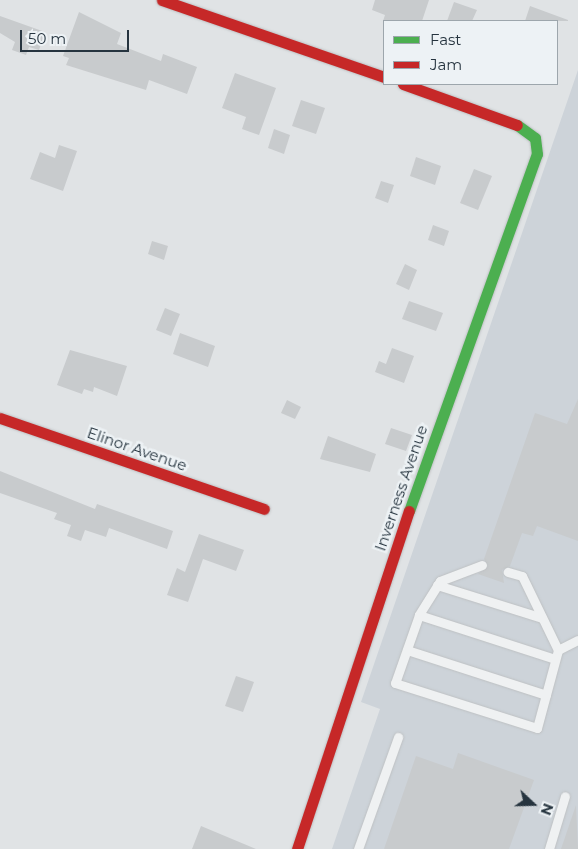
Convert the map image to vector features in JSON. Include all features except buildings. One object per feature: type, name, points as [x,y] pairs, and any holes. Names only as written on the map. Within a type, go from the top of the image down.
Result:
[{"type":"street","points":[[162,0],[383,77]]},
{"type":"street","name":"Inverness Avenue","points":[[297,849],[381,590],[532,173],[537,154],[535,138],[512,122],[407,85]]},
{"type":"street","name":"Elinor Avenue","points":[[0,418],[264,509]]},
{"type":"lane","points":[[482,565],[437,585],[420,615],[395,683],[537,728],[556,655],[542,618],[522,576],[508,572]]},
{"type":"lane","points":[[437,585],[542,618]]},
{"type":"lane","points":[[420,615],[556,655]]},
{"type":"lane","points":[[556,655],[578,640]]},
{"type":"lane","points":[[407,650],[546,695]]},
{"type":"lane","points":[[358,849],[398,736]]},
{"type":"lane","points":[[549,849],[565,796]]},
{"type":"shaded area","points":[[578,70],[578,849],[332,849],[380,709],[361,702]]},
{"type":"traffic: fast","points":[[409,511],[537,154],[535,138],[517,125]]},
{"type":"traffic: jam","points":[[162,0],[383,77]]},
{"type":"traffic: jam","points":[[406,85],[517,125]]},
{"type":"traffic: jam","points":[[0,418],[264,509]]},
{"type":"traffic: jam","points":[[297,849],[409,511]]}]
